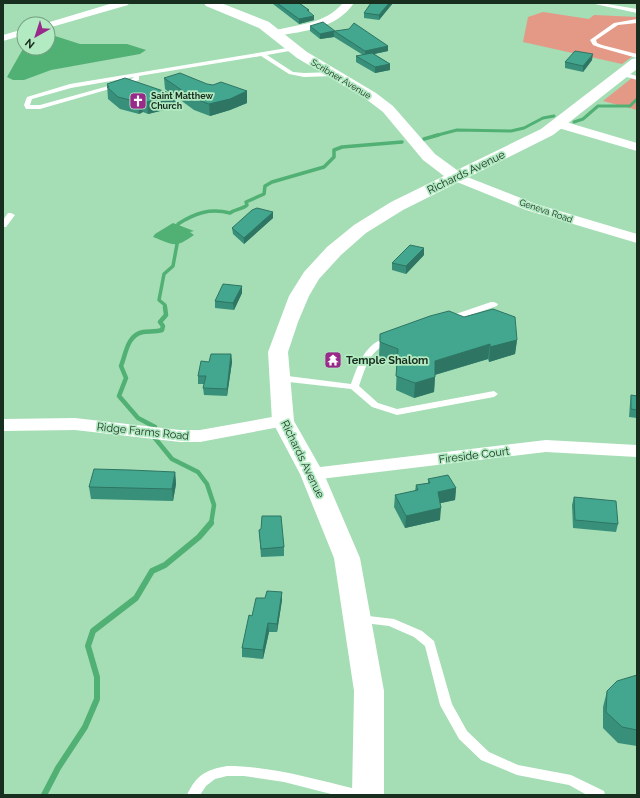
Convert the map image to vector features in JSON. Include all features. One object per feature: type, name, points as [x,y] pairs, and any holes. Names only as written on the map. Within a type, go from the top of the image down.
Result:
[{"type":"street","points":[[56,24],[124,3]]},
{"type":"street","name":"Scribner Avenue","points":[[210,3],[259,22],[276,33],[293,49],[380,102],[429,157],[457,177]]},
{"type":"street","points":[[276,33],[330,21],[349,3]]},
{"type":"street","points":[[5,37],[16,34]]},
{"type":"street","name":"Richards Avenue","points":[[368,795],[369,691],[348,558],[312,474],[283,421],[278,352],[288,322],[299,296],[311,276],[348,238],[372,220],[535,138],[559,124],[632,72]]},
{"type":"street","points":[[559,124],[637,148]]},
{"type":"street","name":"Geneva Road","points":[[457,177],[531,207],[637,239]]},
{"type":"street","name":"Ridge Farms Road","points":[[3,425],[75,424],[180,436],[200,436],[283,421]]},
{"type":"street","name":"Fireside Court","points":[[312,474],[546,446],[637,452]]},
{"type":"lane","points":[[593,3],[637,11]]},
{"type":"lane","points":[[637,21],[616,24],[593,40],[595,44],[600,46],[637,56]]},
{"type":"lane","points":[[136,76],[137,79],[132,81],[40,107],[32,109],[28,108],[27,105],[29,98],[70,86],[293,49]]},
{"type":"lane","points":[[262,54],[286,71],[304,75],[334,74]]},
{"type":"lane","points":[[3,225],[11,215]]},
{"type":"lane","points":[[443,321],[494,304]]},
{"type":"lane","points":[[354,387],[371,348],[378,343],[400,336]]},
{"type":"lane","points":[[280,378],[354,387],[371,403],[380,408],[397,412],[494,394]]},
{"type":"lane","points":[[358,619],[390,622],[418,634],[430,644],[446,705],[463,735],[485,756],[517,770],[571,780],[599,795]]},
{"type":"lane","points":[[193,795],[199,784],[214,774],[241,770],[282,777],[356,795]]},
{"type":"shaded area","points":[[543,12],[589,19],[594,15],[637,17],[637,53],[622,64],[523,42],[528,17]]},
{"type":"shaded area","points":[[56,36],[80,44],[127,44],[146,50],[140,54],[51,70],[24,80],[13,80],[7,77],[19,56],[56,56]]},
{"type":"shaded area","points":[[637,74],[637,110],[603,101]]},
{"type":"shaded area","points":[[173,223],[194,231],[190,232],[194,235],[178,244],[170,244],[153,237],[155,234]]},
{"type":"building","points":[[277,3],[299,3],[309,10],[307,10],[314,16],[299,19]]},
{"type":"building","points":[[371,3],[389,3],[379,15],[364,13]]},
{"type":"building","points":[[323,22],[335,31],[349,29],[354,23],[388,46],[365,51],[334,31],[320,34],[310,26]]},
{"type":"building","points":[[575,51],[593,54],[583,66],[565,62]]},
{"type":"building","points":[[372,53],[390,64],[375,67],[356,56]]},
{"type":"building","points":[[180,73],[207,84],[213,85],[221,82],[247,91],[230,99],[209,104],[193,98],[164,78]]},
{"type":"building","points":[[125,78],[175,95],[147,102],[142,100],[138,102],[118,97],[107,87],[109,87],[107,84]]},
{"type":"building","points":[[257,208],[273,212],[244,238],[232,228],[252,210]]},
{"type":"building","points":[[410,245],[424,248],[406,266],[392,263]]},
{"type":"building","points":[[223,284],[242,286],[233,303],[215,301]]},
{"type":"building","points":[[493,309],[515,317],[517,340],[490,347],[490,344],[435,361],[435,377],[415,383],[396,376],[398,349],[380,342],[380,334],[430,316],[449,311],[464,317]]},
{"type":"building","points":[[211,354],[231,354],[227,389],[203,388],[206,376],[198,376],[201,361],[209,362]]},
{"type":"building","points":[[631,395],[637,396],[637,410],[631,409]]},
{"type":"building","points":[[94,469],[175,472],[172,489],[89,487]]},
{"type":"building","points":[[448,475],[456,488],[438,492],[441,508],[406,516],[395,495],[418,490],[416,485],[430,483],[428,479]]},
{"type":"building","points":[[574,497],[616,501],[618,524],[575,520]]},
{"type":"building","points":[[262,516],[281,516],[284,547],[261,549],[259,530],[261,529]]},
{"type":"building","points":[[267,591],[282,592],[277,624],[268,623],[263,650],[242,648],[249,615],[252,616],[256,598],[265,598]]},
{"type":"building","points":[[637,675],[637,730],[622,727],[606,712],[607,691],[617,681]]},
{"type":"waterway","points":[[574,122],[583,119],[598,106],[630,106],[637,99]]},
{"type":"waterway","points":[[434,136],[457,130],[511,131],[524,128],[543,118],[554,116]]},
{"type":"waterway","points":[[424,139],[438,135]]},
{"type":"waterway","points":[[178,230],[178,224],[190,217],[209,211],[230,213],[247,205],[246,202],[264,194],[265,186],[272,182],[324,167],[334,157],[334,150],[342,147],[402,142]]},
{"type":"waterway","points":[[165,307],[165,305],[159,300],[164,274],[173,266],[178,239]]},
{"type":"waterway","points":[[155,427],[138,418],[119,396],[126,378],[121,366],[130,341],[134,337],[143,332],[162,330],[163,326],[160,322],[166,315],[165,307]]},
{"type":"waterway","points":[[154,437],[172,459],[198,472],[207,484],[214,505],[211,524]]},
{"type":"waterway","points":[[44,795],[58,768],[85,727],[97,699],[97,677],[88,646],[93,631],[136,598],[152,571],[165,565],[199,537],[211,523]]},
{"type":"place","name":"Saint Matthew Church","points":[[138,101]]},
{"type":"place","name":"Temple Shalom","points":[[333,360]]}]
